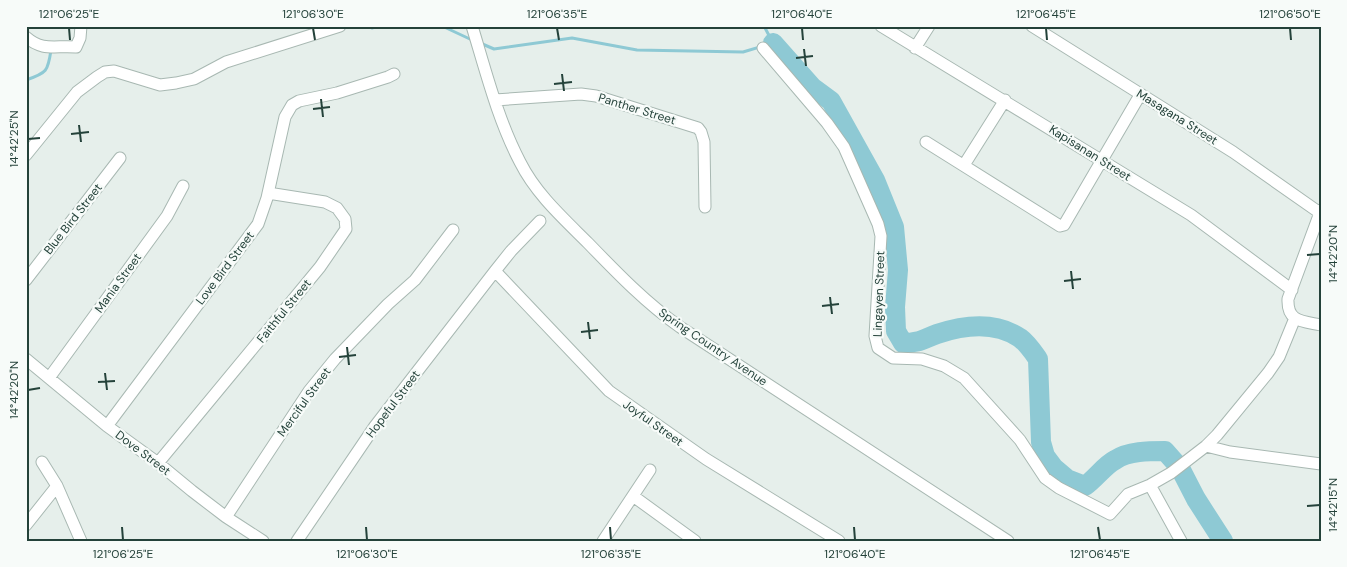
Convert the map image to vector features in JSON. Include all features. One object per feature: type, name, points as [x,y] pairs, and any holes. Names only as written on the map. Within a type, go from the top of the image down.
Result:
[{"type":"street","points":[[26,37],[44,48],[62,45],[76,47],[80,38],[81,26]]},
{"type":"street","points":[[26,155],[77,92],[106,72],[114,71],[160,85],[176,83],[194,78],[226,62],[340,26]]},
{"type":"street","name":"Spring Country Avenue","points":[[472,26],[495,100],[514,149],[528,177],[554,208],[624,280],[680,327],[1008,541]]},
{"type":"street","name":"Kapisanan Street","points":[[881,26],[1191,215],[1292,290]]},
{"type":"street","points":[[915,48],[929,26]]},
{"type":"street","name":"Masagana Street","points":[[1032,26],[1241,158],[1320,212]]},
{"type":"street","name":"Lingayen Street","points":[[763,48],[827,123],[844,147],[878,224],[881,236],[876,336],[878,348],[893,358],[922,360],[944,366],[964,378],[1020,440],[1045,478],[1089,504],[1110,514],[1128,494],[1150,485]]},
{"type":"street","name":"Love Bird Street","points":[[107,426],[258,224],[268,193],[284,117],[292,105],[394,74]]},
{"type":"street","name":"Panther Street","points":[[495,100],[581,94],[596,96],[644,113],[698,128],[704,142],[705,207]]},
{"type":"street","points":[[926,142],[1060,226],[1066,223],[1140,95]]},
{"type":"street","points":[[964,165],[1004,100]]},
{"type":"street","name":"Blue Bird Street","points":[[26,280],[120,158]]},
{"type":"street","name":"Mania Street","points":[[49,378],[167,216],[183,186]]},
{"type":"street","name":"Faithful Street","points":[[158,463],[320,267],[346,229],[345,219],[337,208],[325,202],[268,193]]},
{"type":"street","points":[[1320,212],[1288,299],[1288,308],[1295,318],[1321,324]]},
{"type":"street","name":"Hopeful Street","points":[[298,541],[375,426],[511,251],[540,221]]},
{"type":"street","name":"Merciful Street","points":[[226,517],[309,391],[336,359],[388,304],[415,280],[453,230]]},
{"type":"street","name":"Joyful Street","points":[[495,271],[609,391],[706,459],[839,541]]},
{"type":"street","points":[[1181,541],[1150,485],[1170,473],[1206,446],[1242,406],[1279,357],[1295,318]]},
{"type":"street","name":"Dove Street","points":[[26,360],[107,426],[158,463],[226,517],[245,536],[263,541]]},
{"type":"street","points":[[1206,446],[1230,452],[1321,464]]},
{"type":"street","points":[[42,462],[57,486],[81,541]]},
{"type":"street","points":[[603,541],[650,470]]},
{"type":"street","points":[[26,525],[57,486]]},
{"type":"street","points":[[633,496],[695,541]]},
{"type":"waterway","points":[[369,26],[372,28],[378,26]]},
{"type":"waterway","points":[[442,26],[472,40]]},
{"type":"waterway","points":[[480,43],[494,49],[572,38],[637,50],[743,52],[773,43],[764,26]]},
{"type":"waterway","points":[[773,43],[812,87],[831,101],[875,180],[894,227],[898,270],[895,307],[896,331],[903,343],[917,341],[958,328],[979,326],[1000,329],[1020,338],[1038,359],[1041,442],[1045,456],[1054,468],[1067,479],[1085,486],[1111,462],[1120,457],[1139,452],[1165,451],[1180,468],[1196,499],[1223,541]]},
{"type":"waterway","points":[[26,80],[45,70],[49,63],[51,50]]}]
